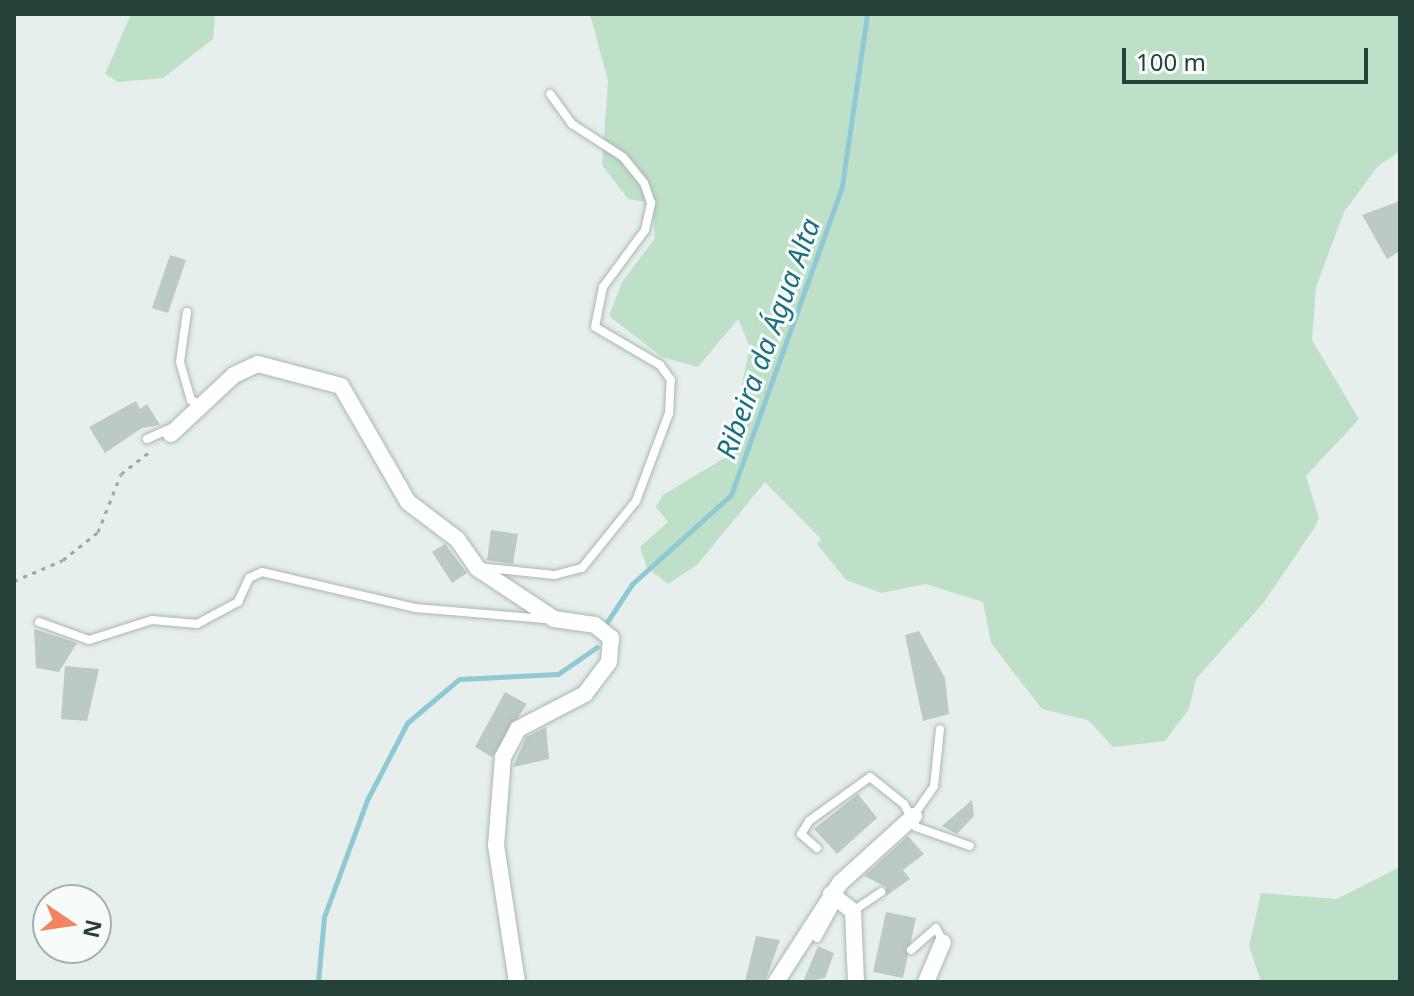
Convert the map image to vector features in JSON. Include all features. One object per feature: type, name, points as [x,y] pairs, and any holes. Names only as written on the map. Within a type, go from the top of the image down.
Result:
[{"type":"street","points":[[176,429],[201,404],[258,364],[341,386],[408,502],[457,539],[477,568],[554,619],[595,625],[611,638],[609,662],[585,694],[518,729],[503,757],[496,845],[517,982]]},
{"type":"street","points":[[776,982],[914,816]]},
{"type":"street","points":[[842,901],[856,982]]},
{"type":"street","points":[[926,982],[943,942]]},
{"type":"lane","points":[[477,568],[555,575],[582,568],[636,501],[669,413],[671,380],[660,365],[595,327],[603,287],[645,230],[651,203],[644,183],[623,157],[572,124],[550,94]]},
{"type":"lane","points":[[187,312],[180,362],[191,400],[201,404]]},
{"type":"lane","points":[[147,439],[176,429]]},
{"type":"lane","points":[[39,622],[89,640],[152,620],[197,624],[238,602],[249,578],[262,572],[415,608],[554,619]]},
{"type":"lane","points":[[914,816],[934,786],[940,729]]},
{"type":"lane","points":[[817,848],[801,834],[809,821],[870,777],[914,816],[916,827],[970,846]]},
{"type":"lane","points":[[817,938],[842,901],[881,892]]},
{"type":"lane","points":[[911,950],[936,928],[943,942]]},
{"type":"path","points":[[14,581],[63,560],[98,532],[121,474],[176,429]]},
{"type":"green space","points":[[131,14],[215,14],[213,39],[163,78],[118,82],[105,74]]},
{"type":"green space","points":[[590,14],[1400,14],[1400,151],[1377,167],[1344,212],[1316,287],[1312,340],[1359,419],[1306,476],[1319,518],[1315,527],[1264,602],[1196,679],[1189,709],[1165,741],[1113,747],[1088,720],[1042,709],[991,643],[983,602],[926,584],[881,593],[846,580],[817,544],[821,539],[765,482],[697,565],[668,584],[647,568],[640,547],[668,522],[656,507],[663,495],[726,457],[750,347],[738,319],[698,367],[662,357],[609,316],[622,282],[655,238],[652,203],[628,199],[602,165],[608,81]]},
{"type":"green space","points":[[1400,867],[1400,982],[1261,982],[1249,946],[1261,893],[1337,899]]},
{"type":"building","points":[[1400,201],[1400,251],[1387,259],[1362,215]]},
{"type":"building","points":[[170,255],[186,260],[168,313],[152,308]]},
{"type":"building","points":[[136,401],[140,409],[147,404],[160,425],[142,428],[105,453],[89,427]]},
{"type":"building","points":[[491,530],[518,534],[513,564],[487,560]]},
{"type":"building","points":[[445,544],[467,573],[452,583],[432,552]]},
{"type":"building","points":[[34,629],[77,643],[59,672],[36,668]]},
{"type":"building","points":[[919,631],[945,678],[949,714],[923,721],[905,635]]},
{"type":"building","points":[[65,666],[99,669],[87,721],[61,719]]},
{"type":"building","points":[[505,692],[527,704],[492,757],[475,747]]},
{"type":"building","points":[[546,727],[549,759],[513,767],[526,737]]},
{"type":"building","points":[[858,794],[877,818],[837,854],[814,829]]},
{"type":"building","points":[[972,800],[974,816],[957,834],[942,826]]},
{"type":"building","points":[[908,836],[924,854],[903,870],[910,879],[886,896],[886,887],[864,876]]},
{"type":"building","points":[[886,912],[916,918],[903,978],[873,972]]},
{"type":"building","points":[[756,936],[780,940],[765,982],[745,982]]},
{"type":"building","points":[[818,946],[834,953],[825,978],[803,982]]},
{"type":"waterway","name":"Ribeira da Água Alta","points":[[605,625],[632,584],[731,495],[842,186],[867,14]]},
{"type":"waterway","name":"Ribeira da Água Alta","points":[[318,982],[324,917],[367,800],[407,723],[459,679],[558,674],[597,647]]}]
